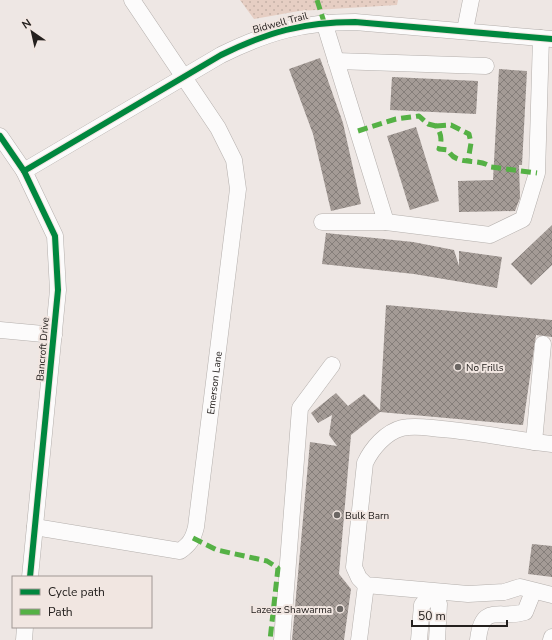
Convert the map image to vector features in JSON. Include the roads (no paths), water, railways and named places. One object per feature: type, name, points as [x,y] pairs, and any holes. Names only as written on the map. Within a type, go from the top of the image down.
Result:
[{"type":"street","points":[[132,0],[183,77]]},
{"type":"street","points":[[465,30],[471,0]]},
{"type":"street","points":[[324,22],[386,222]]},
{"type":"street","name":"Bidwell Trail","points":[[24,171],[183,77],[248,42],[277,31],[324,22],[355,22],[465,30],[546,39]]},
{"type":"street","points":[[322,222],[386,222],[490,236],[523,219],[537,173],[546,39]]},
{"type":"street","points":[[336,61],[486,66]]},
{"type":"street","name":"Emerson Lane","points":[[35,527],[180,551],[188,545],[193,538],[238,189],[234,160],[218,128],[183,77]]},
{"type":"street","name":"Bancroft Drive","points":[[0,136],[24,171],[55,236],[58,290],[30,576]]},
{"type":"street","points":[[0,330],[54,335]]},
{"type":"street","points":[[534,442],[543,344]]},
{"type":"street","points":[[282,640],[300,408],[332,365]]},
{"type":"street","points":[[552,444],[487,434],[414,426],[401,428],[381,441],[371,452],[364,470],[354,567],[359,578],[366,585],[468,594],[504,592],[520,587],[533,592],[552,595]]},
{"type":"street","points":[[359,640],[366,585]]},
{"type":"street","points":[[419,640],[422,605],[433,592]]},
{"type":"street","points":[[433,592],[439,604],[437,640]]},
{"type":"street","points":[[478,640],[480,624],[486,617],[493,614],[514,616],[525,612],[533,592]]},
{"type":"street","points":[[24,640],[25,628]]},
{"type":"place","name":"No Frills","points":[[458,367]]},
{"type":"place","name":"Bulk Barn","points":[[337,515]]},
{"type":"place","name":"Lazeez Shawarma","points":[[340,609]]}]
